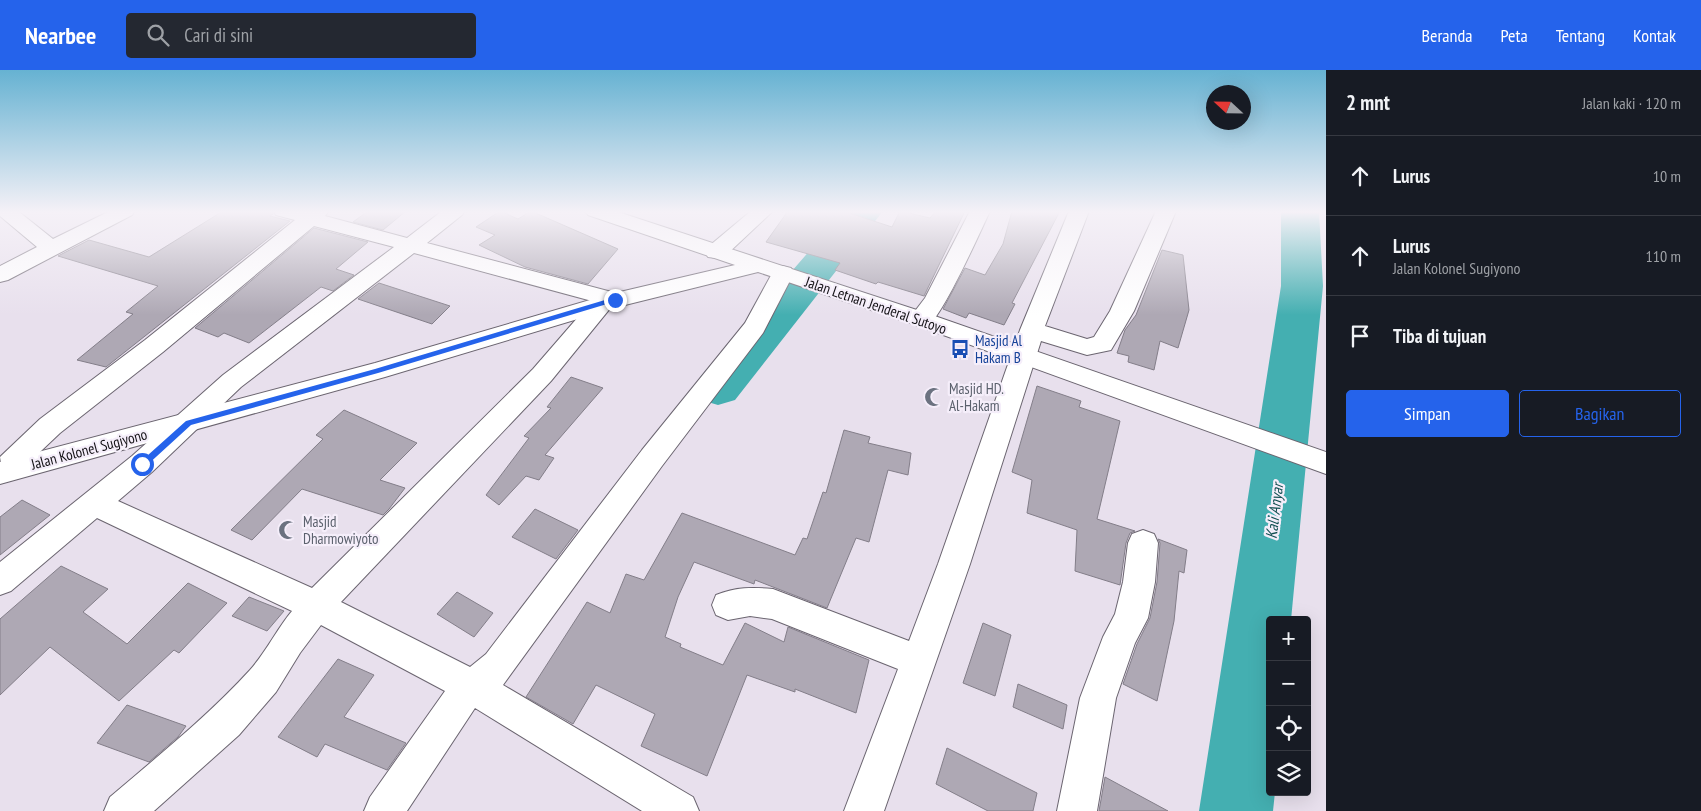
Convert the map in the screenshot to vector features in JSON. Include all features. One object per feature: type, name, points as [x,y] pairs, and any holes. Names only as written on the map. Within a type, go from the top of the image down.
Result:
[{"type":"street","points":[[0,275],[57,246]]},
{"type":"street","points":[[9,463],[50,426],[154,346],[276,246]]},
{"type":"street","points":[[0,581],[95,504],[188,423],[232,381],[407,246]]},
{"type":"street","points":[[124,811],[226,722],[264,680],[288,642],[316,606],[542,375],[608,302],[410,246]]},
{"type":"street","name":"Jalan Letnan Jenderal Sutoyo","points":[[697,246],[922,320],[1028,344],[1084,378],[1326,463]]},
{"type":"street","points":[[716,252],[723,246]]},
{"type":"street","points":[[922,320],[935,300],[960,246]]},
{"type":"street","points":[[864,811],[954,564],[1028,344],[1066,246]]},
{"type":"street","points":[[1028,344],[1087,347],[1102,344],[1122,311],[1151,246]]},
{"type":"street","points":[[384,811],[476,688],[498,666],[652,458],[755,327],[777,272]]},
{"type":"street","name":"Jalan Kolonel Sugiyono","points":[[9,463],[188,423],[376,371],[608,302],[777,272]]},
{"type":"street","points":[[95,504],[316,606],[476,688],[679,811]]},
{"type":"street","points":[[1078,811],[1098,698],[1120,637],[1133,611],[1139,582],[1143,543]]},
{"type":"street","points":[[728,605],[750,601],[773,604],[919,662]]},
{"type":"building","points":[[78,246],[109,246],[149,257],[167,246],[259,246],[106,367],[77,360],[133,314],[126,312],[158,286],[58,256]]},
{"type":"building","points":[[293,246],[364,246],[336,269],[354,275],[333,291],[321,287],[249,343],[224,333],[218,337],[195,328]]},
{"type":"building","points":[[480,246],[610,246],[618,249],[588,284],[525,267]]},
{"type":"building","points":[[779,246],[948,246],[924,296],[878,282],[876,284],[835,270],[840,263]]},
{"type":"building","points":[[1002,246],[1042,246],[1012,303],[1015,304],[1004,325],[969,313],[966,318],[943,309],[965,268],[985,275]]},
{"type":"building","points":[[1162,250],[1183,255],[1189,310],[1178,348],[1160,341],[1154,370],[1128,362],[1129,356],[1117,353],[1125,330],[1136,315]]},
{"type":"building","points":[[379,283],[450,306],[432,324],[358,299]]},
{"type":"building","points":[[571,377],[603,388],[545,455],[554,458],[539,480],[526,476],[499,505],[486,495],[529,438],[524,436],[551,408],[547,407]]},
{"type":"building","points":[[1037,386],[1081,401],[1079,407],[1120,421],[1097,519],[1135,531],[1130,533],[1126,543],[1120,585],[1075,571],[1077,530],[1027,513],[1032,480],[1012,472]]},
{"type":"building","points":[[344,410],[417,443],[380,480],[405,488],[389,509],[383,515],[302,489],[252,540],[231,530],[323,439],[316,435]]},
{"type":"building","points":[[844,430],[870,437],[868,443],[911,453],[908,475],[888,470],[869,542],[856,538],[827,608],[755,580],[754,584],[694,562],[678,597],[665,637],[681,644],[680,647],[723,665],[745,623],[784,642],[788,627],[869,660],[856,713],[795,689],[795,692],[747,675],[707,776],[641,746],[655,714],[596,685],[573,724],[526,697],[587,602],[610,613],[626,574],[644,580],[682,513],[795,555],[803,538],[807,539],[823,492],[826,493]]},
{"type":"building","points":[[22,500],[50,515],[0,555],[0,517]]},
{"type":"building","points":[[535,509],[578,530],[556,559],[512,537]]},
{"type":"building","points":[[1158,539],[1187,550],[1184,573],[1179,571],[1174,621],[1157,701],[1123,684],[1137,644],[1150,618],[1157,582],[1160,543]]},
{"type":"building","points":[[61,566],[108,589],[83,612],[127,644],[188,583],[227,603],[179,653],[174,650],[119,701],[50,647],[0,695],[0,619]]},
{"type":"building","points":[[457,592],[493,613],[474,637],[437,614]]},
{"type":"building","points":[[249,597],[284,611],[267,631],[232,616]]},
{"type":"building","points":[[983,623],[1011,635],[995,696],[963,683]]},
{"type":"building","points":[[338,659],[374,675],[344,717],[406,743],[387,770],[325,744],[317,757],[278,737]]},
{"type":"building","points":[[1018,684],[1067,705],[1063,729],[1013,707]]},
{"type":"building","points":[[127,705],[186,726],[178,737],[149,762],[97,743]]},
{"type":"building","points":[[947,748],[1037,793],[1033,811],[988,811],[936,784]]},
{"type":"building","points":[[1105,777],[1168,811],[1099,811]]},
{"type":"waterway","points":[[718,388],[835,246]]},
{"type":"waterway","name":"Kali Anyar","points":[[1236,811],[1302,286],[1301,246]]},
{"type":"place","name":"Masjid Al Hakam B","points":[[960,349]]},
{"type":"place","name":"Masjid HD. Al-Hakam","points":[[934,397]]},
{"type":"place","name":"Masjid Dharmowiyoto","points":[[288,530]]},
{"type":"route","points":[[142,464],[188,423],[376,371],[615,300]]}]
